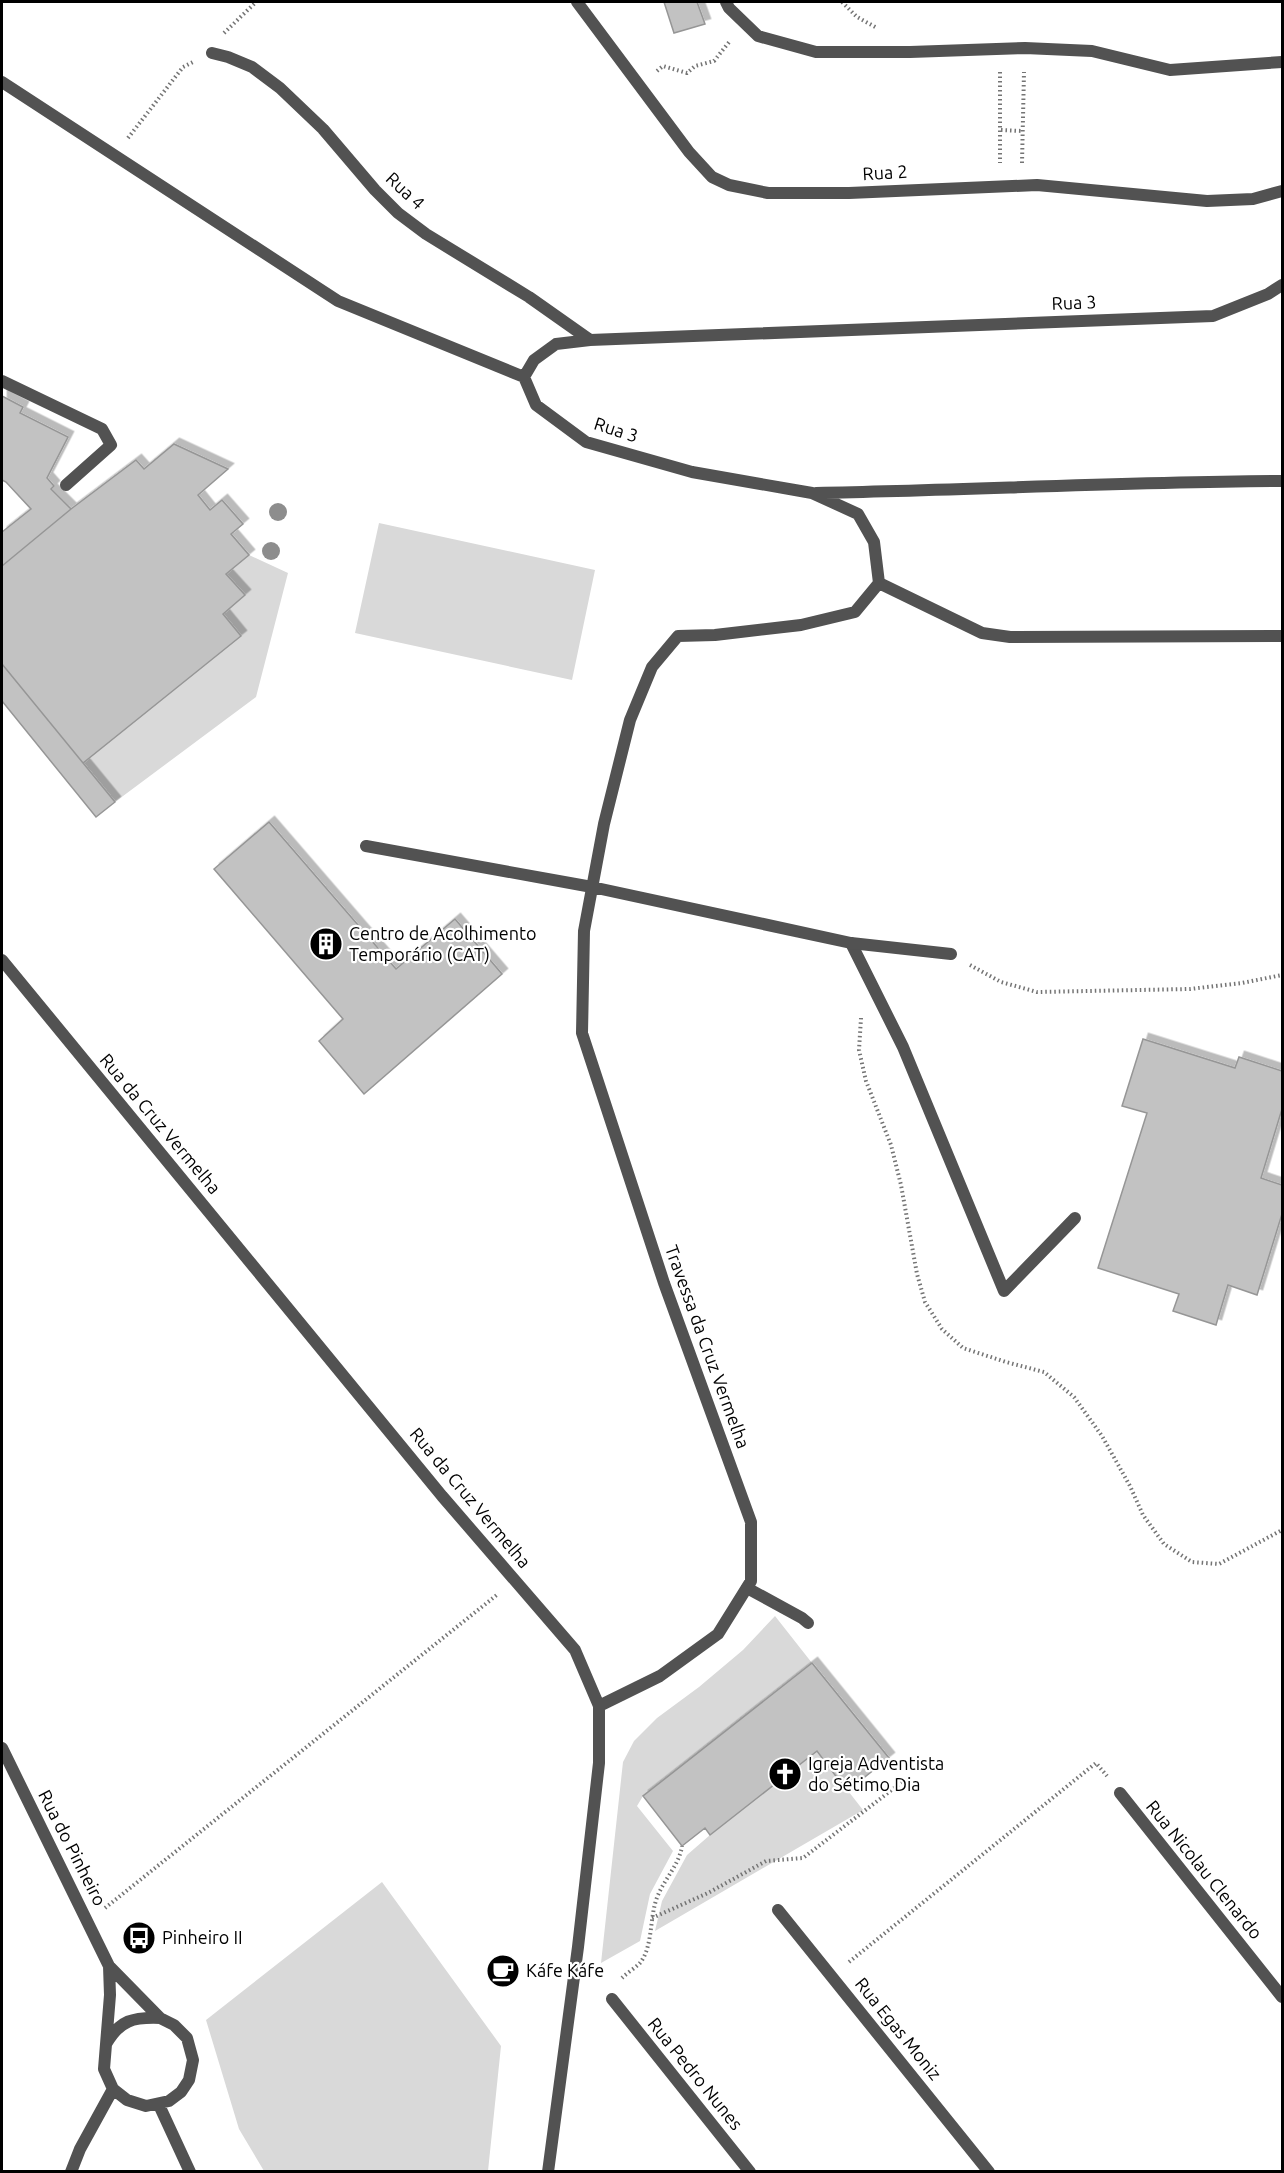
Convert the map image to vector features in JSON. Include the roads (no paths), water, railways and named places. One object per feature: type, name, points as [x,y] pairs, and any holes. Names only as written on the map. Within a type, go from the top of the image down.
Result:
[{"type":"street","name":"Rua 2","points":[[577,2],[689,152],[712,177],[729,185],[768,194],[849,193],[1037,184],[1207,201],[1253,199],[1282,191]]},
{"type":"street","points":[[726,2],[742,22],[758,36],[816,52],[1025,48],[1092,51],[1170,70],[1282,62]]},
{"type":"street","name":"Rua 4","points":[[212,53],[252,67],[279,88],[323,129],[398,213],[426,234],[529,297],[590,340]]},
{"type":"street","points":[[2,82],[338,301],[524,377]]},
{"type":"street","name":"Rua 3","points":[[879,583],[874,542],[858,514],[812,494],[692,472],[586,442],[536,405],[524,377],[534,360],[556,344],[590,340],[1213,316],[1268,294],[1282,285]]},
{"type":"street","points":[[2,381],[102,429],[111,446],[66,485]]},
{"type":"street","points":[[812,494],[1282,481]]},
{"type":"street","points":[[592,887],[604,824],[630,720],[652,667],[678,636],[715,635],[801,625],[855,612],[879,583],[982,633],[1010,637],[1282,636]]},
{"type":"street","points":[[366,846],[592,887],[851,944],[951,954]]},
{"type":"street","name":"Travessa da Cruz Vermelha","points":[[592,887],[584,931],[582,1033],[664,1283],[751,1522],[752,1581],[718,1634],[660,1676],[599,1706]]},
{"type":"street","points":[[851,944],[903,1047],[1004,1291],[1075,1218]]},
{"type":"street","name":"Rua da Cruz Vermelha","points":[[2,960],[442,1496],[575,1650],[599,1706],[597,1775],[578,1947],[548,2172]]},
{"type":"street","points":[[747,1588],[808,1623]]},
{"type":"street","name":"Rua do Pinheiro","points":[[2,1748],[109,1965],[160,2018],[174,2025],[187,2038],[193,2060],[189,2080],[181,2092],[159,2105]]},
{"type":"street","name":"Rua Nicolau Clenardo","points":[[1120,1793],[1282,1997]]},
{"type":"street","name":"Rua Egas Moniz","points":[[778,1910],[989,2172]]},
{"type":"street","name":"Rua do Pinheiro","points":[[109,1965],[110,1995],[104,2069],[113,2089]]},
{"type":"street","name":"Rua Pedro Nunes","points":[[612,1999],[750,2172]]},
{"type":"street","points":[[105,2046],[112,2033],[125,2022],[139,2017],[160,2018]]},
{"type":"street","points":[[71,2172],[80,2149],[113,2089],[127,2100],[146,2106],[159,2105],[190,2172]]},
{"type":"place","name":"Centro de Acolhimento Temporário (CAT)","points":[[326,944]]},
{"type":"place","name":"Igreja Adventista do Sétimo Dia","points":[[785,1774]]},
{"type":"place","name":"Pinheiro II","points":[[139,1938]]},
{"type":"place","name":"Káfe Káfe","points":[[503,1971]]}]
